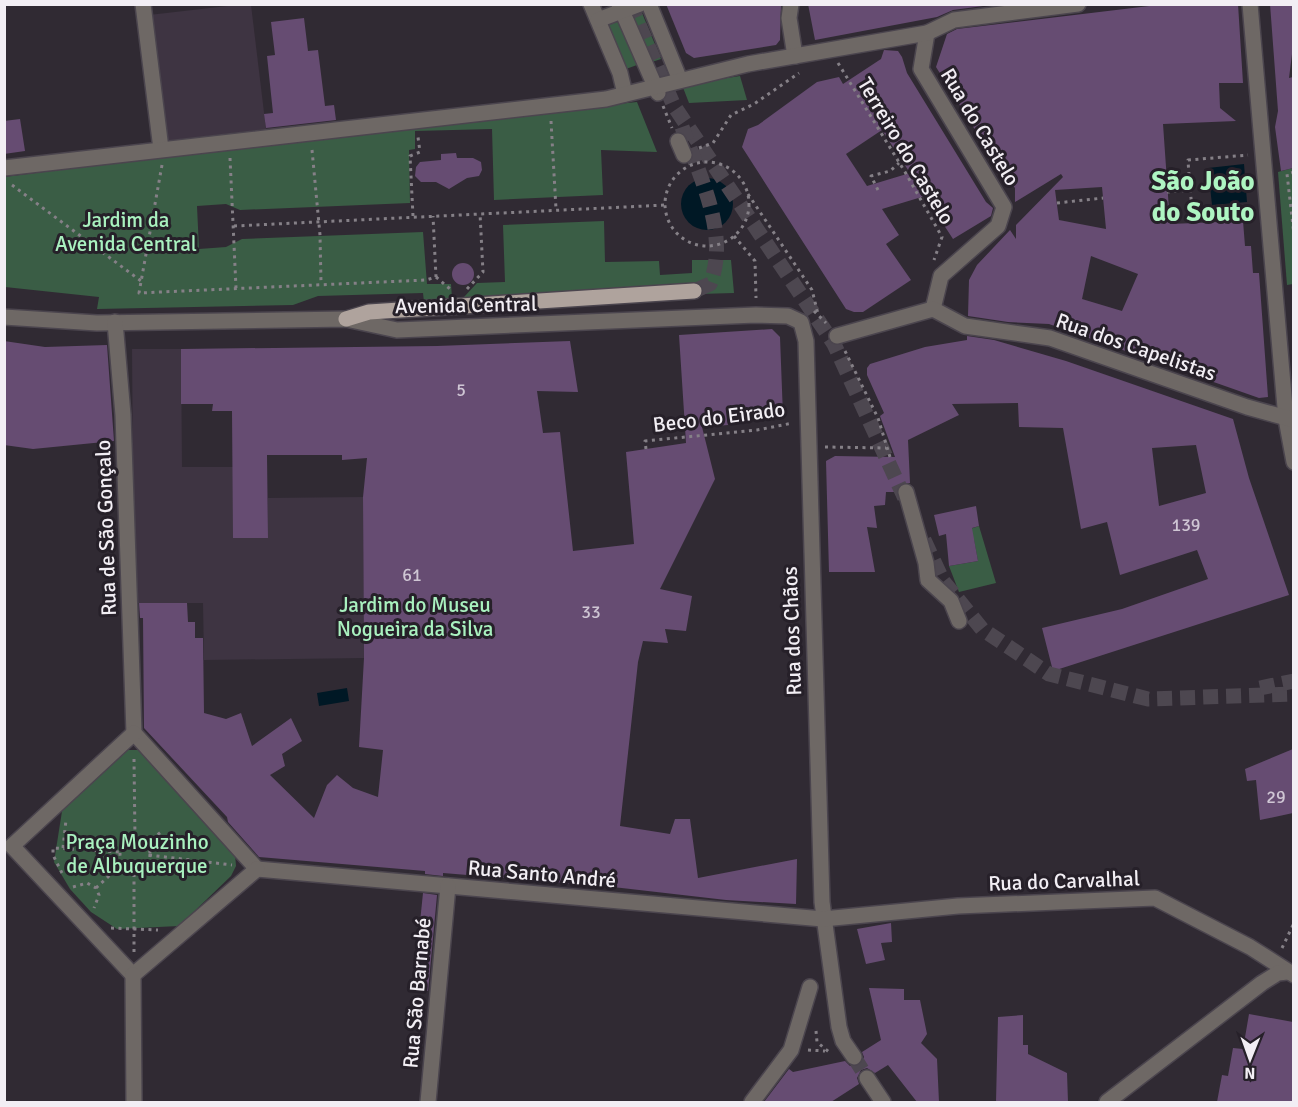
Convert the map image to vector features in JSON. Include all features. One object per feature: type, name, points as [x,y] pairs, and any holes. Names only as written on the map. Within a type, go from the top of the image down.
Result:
[{"type":"main road","points":[[346,319],[369,312],[694,291]]},
{"type":"street","points":[[143,4],[161,149]]},
{"type":"street","points":[[591,4],[620,73],[625,94]]},
{"type":"street","points":[[597,20],[620,8],[640,4]]},
{"type":"street","points":[[649,4],[680,80]]},
{"type":"street","points":[[791,4],[789,18],[795,56]]},
{"type":"street","points":[[4,168],[606,99],[657,90],[680,80],[795,56],[927,33],[952,15],[1078,4]]},
{"type":"street","points":[[1250,4],[1285,401],[1290,419],[1293,462]]},
{"type":"street","points":[[620,8],[657,90]]},
{"type":"street","name":"Rua do Castelo","points":[[927,33],[921,69],[1010,208],[998,226],[941,276]]},
{"type":"street","points":[[837,336],[933,309],[941,276]]},
{"type":"street","points":[[1277,300],[1293,297]]},
{"type":"street","name":"Rua dos Capelistas","points":[[933,309],[965,326],[1050,338],[1247,407],[1290,419]]},
{"type":"street","name":"Avenida Central","points":[[4,317],[115,322],[346,319],[397,330],[788,316],[801,322],[806,341]]},
{"type":"street","name":"Rua de São Gonçalo","points":[[115,322],[124,427],[134,733]]},
{"type":"street","name":"Rua dos Chãos","points":[[806,341],[823,919],[839,1027],[843,1041],[854,1057]]},
{"type":"street","points":[[906,492],[926,563],[928,580],[951,601],[959,621]]},
{"type":"street","points":[[133,975],[257,869],[134,733],[8,845],[133,975],[134,1102]]},
{"type":"street","name":"Rua Santo André","points":[[257,869],[823,919]]},
{"type":"street","name":"Rua São Barnabé","points":[[428,1102],[448,886]]},
{"type":"street","name":"Rua do Carvalhal","points":[[823,919],[958,906],[1155,898],[1291,971]]},
{"type":"street","points":[[1107,1102],[1270,977],[1291,971]]},
{"type":"street","points":[[752,1102],[791,1050],[810,987]]},
{"type":"street","points":[[867,1078],[883,1102]]},
{"type":"path","points":[[657,90],[681,148],[713,143],[731,115],[754,104],[802,70]]},
{"type":"path","name":"Terreiro do Castelo","points":[[844,75],[942,237],[933,259],[941,276]]},
{"type":"path","points":[[550,104],[556,209]]},
{"type":"path","points":[[413,216],[410,156],[420,152],[417,120]]},
{"type":"path","points":[[311,133],[321,283]]},
{"type":"path","points":[[229,142],[236,288]]},
{"type":"path","points":[[161,149],[163,160],[139,293],[426,280],[436,277]]},
{"type":"path","points":[[1264,153],[1188,160],[1190,190],[1193,214],[1268,206]]},
{"type":"path","points":[[748,194],[750,204],[747,218],[734,236],[717,245],[690,242],[678,234],[670,223],[666,205],[670,183],[679,172],[704,162],[718,163],[731,169],[741,178],[748,194],[812,290],[818,314],[837,336],[878,418],[890,457]]},
{"type":"path","points":[[878,190],[872,176],[890,171],[899,163]]},
{"type":"path","points":[[1293,174],[1287,174],[1293,235]]},
{"type":"path","points":[[4,179],[141,281]]},
{"type":"path","points":[[1167,192],[1190,190]]},
{"type":"path","points":[[1057,203],[1103,198]]},
{"type":"path","points":[[234,226],[666,205]]},
{"type":"path","points":[[459,298],[483,272],[480,213]]},
{"type":"path","points":[[433,216],[436,277],[451,290]]},
{"type":"path","points":[[734,236],[755,261],[756,300]]},
{"type":"path","name":"Beco do Eirado","points":[[646,449],[645,441],[757,430],[804,422]]},
{"type":"path","points":[[819,447],[886,448]]},
{"type":"path","points":[[134,733],[135,839]]},
{"type":"path","points":[[127,758],[140,758]]},
{"type":"path","points":[[63,848],[67,810]]},
{"type":"path","points":[[146,844],[161,832]]},
{"type":"path","points":[[135,839],[146,844],[149,855],[145,865],[134,869],[123,863],[120,852],[124,843],[135,839]]},
{"type":"path","points":[[64,876],[53,855],[53,848],[120,852]]},
{"type":"path","points":[[149,855],[236,866]]},
{"type":"path","points":[[235,871],[236,860]]},
{"type":"path","points":[[96,888],[123,863]]},
{"type":"path","points":[[134,869],[135,938]]},
{"type":"path","points":[[67,883],[77,897]]},
{"type":"path","points":[[70,889],[87,884],[96,888],[99,895],[98,903],[91,912]]},
{"type":"path","points":[[1284,949],[1293,923]]},
{"type":"path","points":[[104,925],[118,930],[168,928]]},
{"type":"path","points":[[791,1050],[822,1050],[830,1053]]},
{"type":"shaded area","points":[[251,5],[266,129],[164,141],[149,15]]},
{"type":"shaded area","points":[[132,349],[181,349],[182,467],[233,467],[268,538],[268,498],[363,497],[364,658],[204,660],[203,603],[134,603]]},
{"type":"green space","points":[[640,8],[661,59],[649,63],[630,12]]},
{"type":"green space","points":[[616,17],[637,65],[626,69],[604,22]]},
{"type":"green space","points":[[740,76],[747,100],[689,103],[682,85]]},
{"type":"green space","name":"Jardim da Avenida Central","points":[[637,102],[657,152],[601,150],[603,195],[494,200],[492,129],[415,131],[415,149],[409,150],[410,203],[240,210],[226,204],[197,206],[199,249],[226,247],[242,239],[423,232],[427,284],[451,284],[452,298],[464,297],[477,283],[505,282],[503,225],[604,221],[605,262],[659,261],[660,275],[692,273],[692,260],[731,260],[734,293],[424,302],[423,293],[318,296],[293,305],[97,309],[99,297],[5,287],[4,177],[401,126]]},
{"type":"green space","points":[[1293,168],[1293,284],[1287,285],[1278,172]]},
{"type":"green space","points":[[979,526],[996,583],[959,592],[949,566],[978,561],[974,540],[964,531]]},
{"type":"green space","name":"Praça Mouzinho de Albuquerque","points":[[125,750],[142,750],[235,854],[236,866],[231,876],[179,926],[117,929],[91,912],[70,889],[54,862],[63,805]]},
{"type":"water","points":[[1244,164],[1247,202],[1212,205],[1208,168]]},
{"type":"water","points":[[707,178],[721,182],[729,190],[733,204],[729,218],[721,226],[707,230],[693,226],[685,218],[681,204],[685,190],[693,182]]},
{"type":"water","points":[[347,688],[349,701],[319,706],[317,693]]},
{"type":"building","points":[[666,4],[781,4],[780,40],[776,45],[694,58],[686,53]]},
{"type":"building","points":[[808,4],[998,4],[953,10],[937,17],[815,40]]},
{"type":"building","points":[[1166,4],[1238,4],[1243,83],[1219,83],[1220,108],[1236,121],[1163,124],[1170,224],[1243,221],[1245,246],[1251,246],[1253,273],[1259,273],[1268,397],[1259,398],[1049,324],[1008,322],[968,316],[969,280],[977,265],[1010,230],[1016,239],[1016,225],[1063,177],[1061,174],[1015,202],[1015,188],[1000,170],[936,67],[947,34],[957,29]],"holes":[[[1102,187],[1106,229],[1059,220],[1055,190]],[[1091,256],[1138,274],[1122,311],[1082,299]]]},
{"type":"building","points":[[1270,4],[1293,4],[1293,46],[1289,78],[1293,77],[1293,168],[1281,171],[1275,127],[1278,111]]},
{"type":"building","points":[[304,18],[308,51],[318,50],[325,106],[334,105],[336,120],[266,128],[264,114],[273,113],[267,56],[275,55],[271,22]]},
{"type":"building","points":[[884,50],[898,51],[907,73],[986,202],[993,208],[991,216],[953,239],[925,196],[882,209],[899,235],[886,244],[911,280],[863,312],[854,312],[846,309],[742,147],[748,129],[758,125],[817,82],[839,77],[843,84],[881,59]],"holes":[[[882,130],[910,173],[867,186],[846,154]]]},
{"type":"building","points":[[20,119],[25,151],[4,154],[4,121]]},
{"type":"building","points":[[456,153],[457,158],[473,158],[481,162],[482,170],[479,176],[467,178],[449,189],[436,182],[421,182],[415,176],[416,167],[420,162],[441,160],[441,154]]},
{"type":"building","points":[[463,263],[471,266],[474,274],[471,282],[463,285],[455,282],[452,274],[455,266]]},
{"type":"building","points":[[772,329],[780,337],[783,416],[727,418],[728,425],[702,427],[715,479],[660,589],[692,596],[686,631],[665,629],[668,643],[643,641],[638,662],[620,826],[670,834],[675,819],[690,819],[698,878],[797,859],[796,904],[726,900],[613,887],[443,873],[443,876],[425,874],[425,871],[259,857],[228,822],[227,817],[144,728],[143,618],[140,618],[139,603],[187,603],[188,622],[195,622],[195,638],[203,638],[204,713],[226,719],[241,713],[252,746],[291,718],[302,741],[282,754],[285,766],[270,775],[314,818],[327,785],[337,775],[353,788],[378,797],[383,750],[359,747],[364,658],[363,497],[367,458],[342,460],[342,455],[267,455],[268,538],[233,538],[232,411],[212,411],[213,404],[181,404],[181,349],[437,346],[570,341],[578,392],[537,391],[543,433],[560,432],[573,551],[634,544],[626,452],[686,443],[679,335]]},
{"type":"building","points":[[967,336],[994,340],[1066,361],[1233,419],[1249,478],[1289,595],[1053,671],[1042,628],[1122,609],[1208,579],[1197,550],[1120,575],[1107,522],[1081,529],[1063,428],[1019,427],[1018,403],[952,404],[959,415],[908,440],[910,483],[899,485],[897,492],[886,492],[885,505],[874,506],[877,528],[867,527],[875,572],[829,572],[826,461],[835,456],[895,457],[880,416],[884,413],[867,375],[867,368],[870,364],[925,347],[967,340]],"holes":[[[1196,445],[1206,493],[1159,506],[1152,448]]]},
{"type":"building","points":[[4,341],[45,347],[107,345],[114,441],[33,449],[4,445]]},
{"type":"building","points":[[976,506],[979,526],[972,528],[978,561],[949,566],[946,534],[939,536],[934,515]]},
{"type":"building","points":[[1293,749],[1293,813],[1260,820],[1256,780],[1247,781],[1245,769]]},
{"type":"building","points":[[423,893],[437,895],[428,991],[413,990]]},
{"type":"building","points":[[891,923],[892,942],[881,943],[885,960],[866,964],[857,929]]},
{"type":"building","points":[[869,988],[904,989],[904,1000],[920,1000],[927,1034],[921,1043],[937,1059],[939,1102],[917,1102],[888,1065],[875,1073],[867,1068],[861,1070],[857,1078],[859,1084],[831,1102],[764,1102],[789,1069],[793,1072],[845,1061],[850,1066],[860,1065],[864,1057],[862,1052],[881,1040]]},
{"type":"building","points":[[1249,1014],[1293,1022],[1293,1102],[1217,1102],[1222,1075],[1228,1076],[1233,1048],[1243,1049]]},
{"type":"building","points":[[1023,1015],[1023,1045],[1028,1045],[1028,1054],[1067,1073],[1068,1102],[996,1102],[998,1017]]},
{"type":"tunnel","points":[[630,4],[674,106],[834,344],[908,505]]},
{"type":"tunnel","points":[[682,127],[710,205],[716,245],[715,265],[710,284],[694,291]]},
{"type":"tunnel","points":[[924,540],[943,581],[982,629],[1049,674],[1148,699],[1294,694]]},
{"type":"tunnel","points":[[1260,688],[1294,681]]},
{"type":"tunnel","points":[[854,1057],[867,1078]]},
{"type":"district","name":"São João do Souto","points":[[1203,196]]},
{"type":"park label","name":"Jardim do Museu Nogueira da Silva","points":[[415,617]]}]
